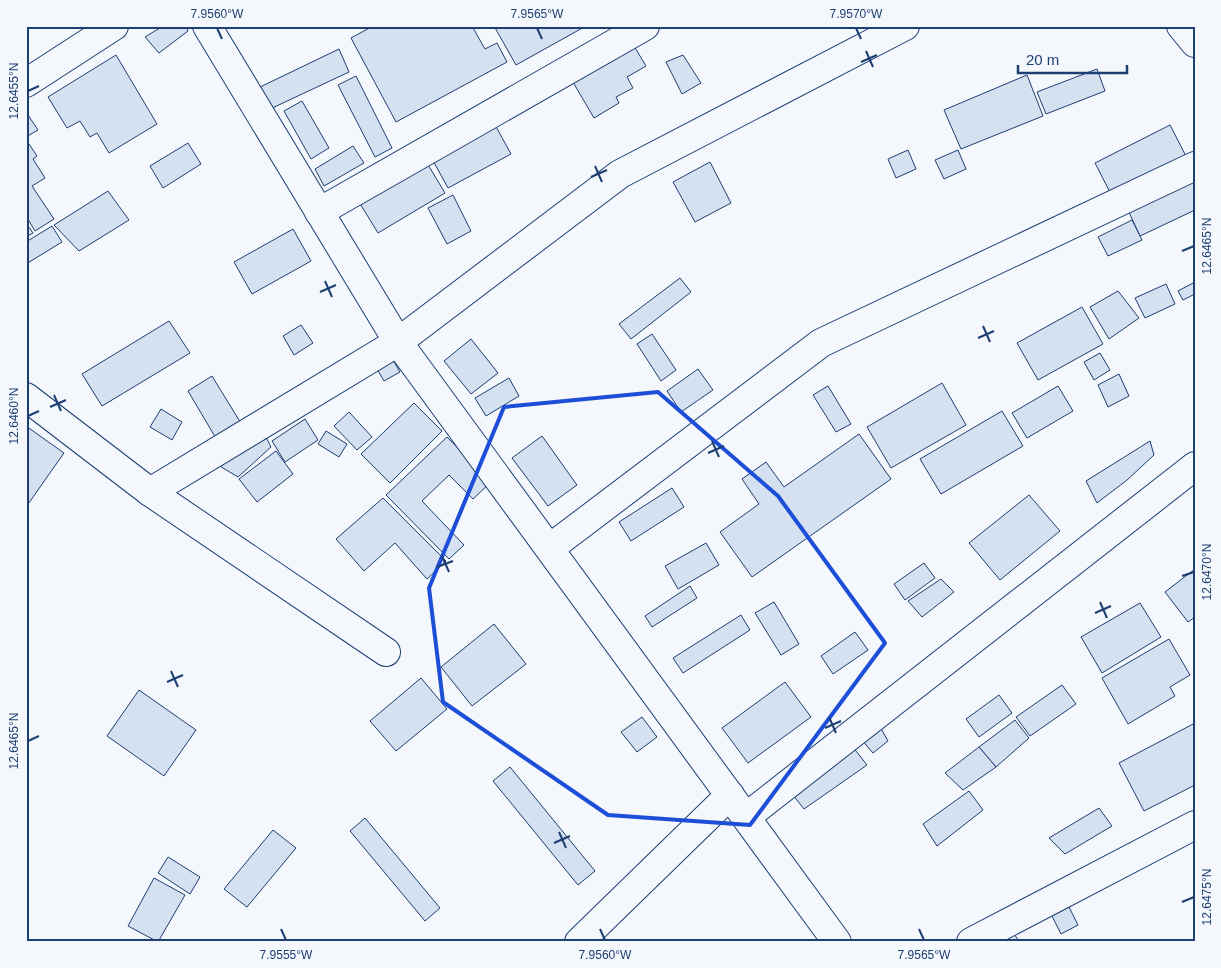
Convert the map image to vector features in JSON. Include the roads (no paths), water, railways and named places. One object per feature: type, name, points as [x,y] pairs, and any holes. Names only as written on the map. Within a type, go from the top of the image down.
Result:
[{"type":"street","points":[[26,83],[114,26]]},
{"type":"street","points":[[207,26],[398,342],[837,942]]},
{"type":"street","points":[[320,212],[646,26]]},
{"type":"street","points":[[150,492],[398,342],[620,174],[904,26]]},
{"type":"street","points":[[1182,26],[1195,43]]},
{"type":"street","points":[[550,548],[821,344],[1195,166]]},
{"type":"street","points":[[26,397],[150,492],[386,652]]},
{"type":"street","points":[[579,942],[738,806],[1195,466]]},
{"type":"street","points":[[971,942],[1195,825]]}]
